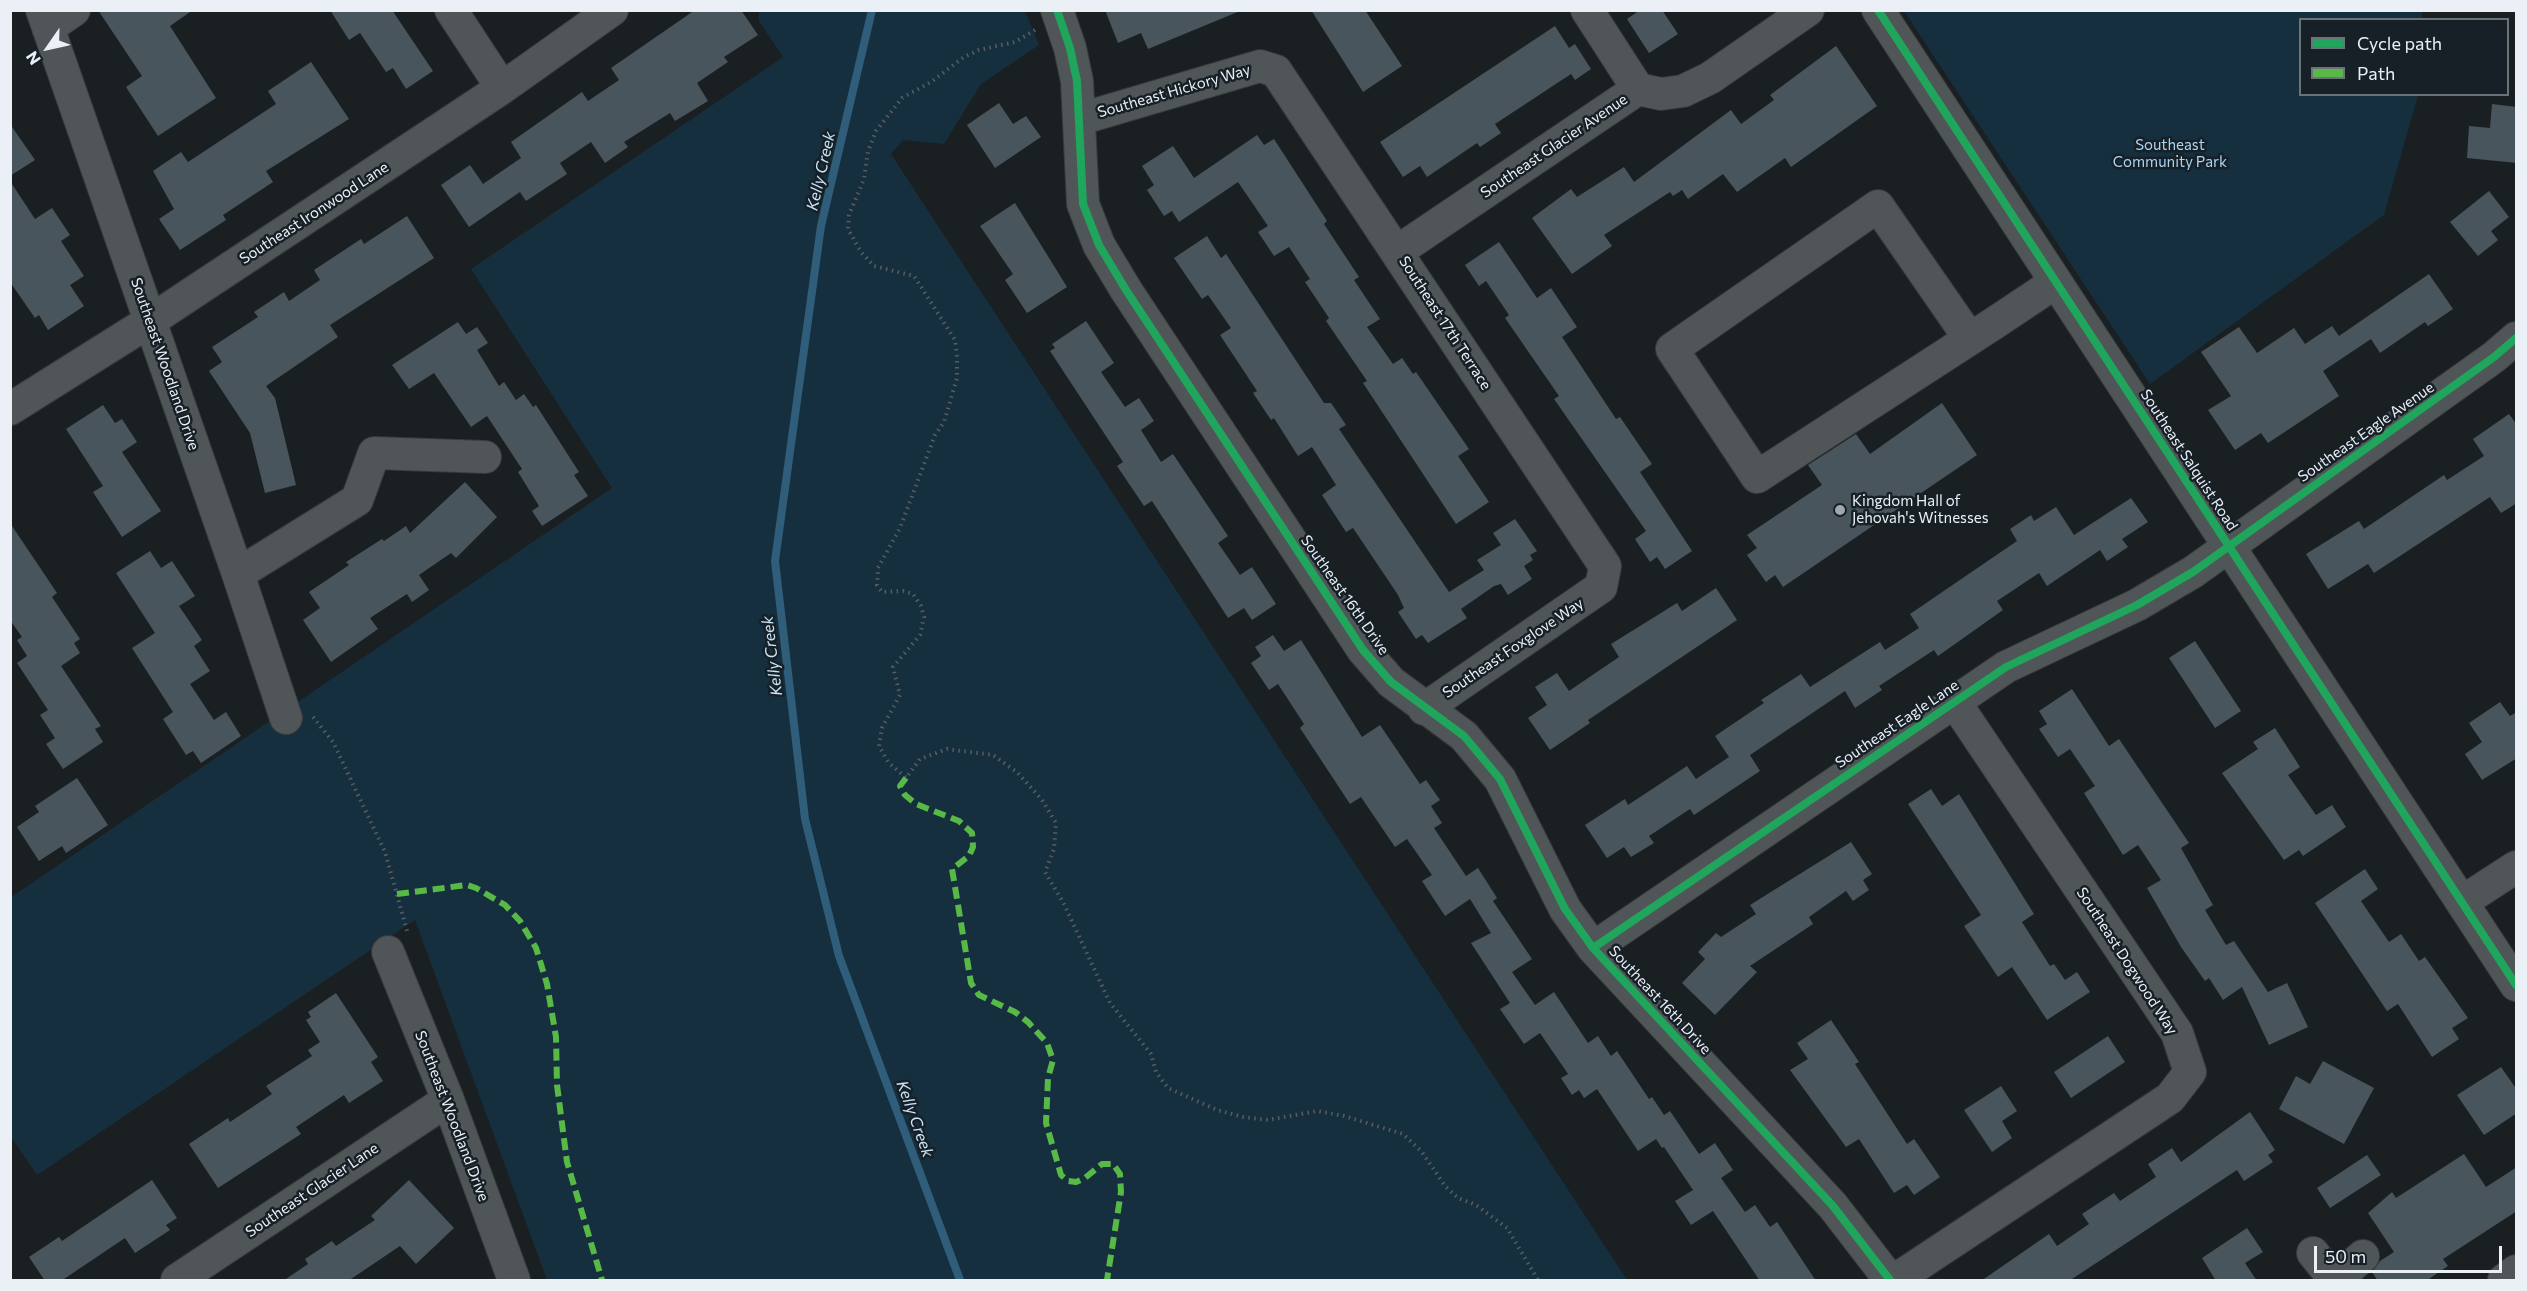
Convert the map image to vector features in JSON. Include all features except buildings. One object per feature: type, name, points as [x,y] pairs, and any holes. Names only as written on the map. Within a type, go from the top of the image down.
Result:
[{"type":"street","points":[[45,19],[74,10]]},
{"type":"street","points":[[451,10],[502,88]]},
{"type":"street","name":"Southeast Ironwood Lane","points":[[10,409],[150,321],[502,88],[612,10]]},
{"type":"street","points":[[1587,10],[1638,89]]},
{"type":"street","name":"Southeast Glacier Avenue","points":[[1398,251],[1638,89],[1661,94],[1683,91],[1710,78],[1808,10]]},
{"type":"street","name":"Southeast Salquist Road","points":[[1878,10],[2517,986]]},
{"type":"street","name":"Southeast 16th Drive","points":[[1059,16],[1077,81],[1083,204],[1099,245],[1364,650],[1391,682],[1424,709],[1464,736],[1500,779],[1565,909],[1593,948],[1833,1206],[1892,1281]]},
{"type":"street","name":"Southeast Woodland Drive","points":[[45,19],[286,718]]},
{"type":"street","name":"Southeast Hickory Way","points":[[1080,119],[1260,66],[1269,67]]},
{"type":"street","name":"Southeast 17th Terrace","points":[[1269,67],[1282,78],[1605,566],[1601,587]]},
{"type":"street","points":[[1970,339],[1878,206],[1672,348],[1757,477],[1970,339],[2056,282]]},
{"type":"street","name":"Southeast Eagle Avenue","points":[[2229,546],[2494,357],[2517,338]]},
{"type":"street","points":[[238,574],[357,500],[374,453],[485,457]]},
{"type":"street","name":"Southeast Eagle Lane","points":[[1593,948],[1954,701],[2006,668],[2137,605],[2193,572],[2229,546]]},
{"type":"street","name":"Southeast Foxglove Way","points":[[1424,709],[1601,587]]},
{"type":"street","name":"Southeast Dogwood Way","points":[[1892,1281],[2170,1098],[2190,1072],[2177,1033],[1954,701]]},
{"type":"street","points":[[2462,902],[2517,867]]},
{"type":"street","name":"Southeast Woodland Drive","points":[[388,952],[448,1100],[514,1281]]},
{"type":"street","name":"Southeast Glacier Lane","points":[[177,1281],[448,1100]]},
{"type":"street","points":[[2313,1252],[2335,1280],[2363,1256]]},
{"type":"street","points":[[2504,1281],[2517,1271]]},
{"type":"path","points":[[1059,16],[1015,42],[979,50],[964,57],[931,82],[902,98],[877,128],[868,150],[864,179],[849,215],[848,229],[861,252],[874,266],[914,276],[955,340],[957,357],[957,378],[944,422],[935,435],[900,528],[878,568],[877,585],[882,592],[903,591],[913,594],[921,606],[924,617],[920,635],[893,666],[900,695],[882,728],[879,746],[888,762],[906,778],[920,759],[947,749],[993,755],[1018,773],[1042,800],[1056,823],[1054,849],[1045,872],[1063,902],[1110,1003],[1151,1054],[1156,1072],[1168,1088],[1217,1110],[1243,1118],[1268,1120],[1317,1111],[1344,1116],[1402,1134],[1422,1152],[1445,1186],[1458,1198],[1476,1205],[1507,1228],[1538,1281]]},
{"type":"path","points":[[286,718],[314,717],[333,742],[385,852],[408,935],[388,952]]},
{"type":"green space","points":[[759,11],[1025,11],[1039,45],[981,84],[944,144],[903,140],[891,154],[1627,1280],[547,1280],[415,920],[37,1175],[11,1137],[10,898],[612,488],[471,269],[783,57],[759,21]]},
{"type":"green space","name":"Southeast Community Park","points":[[1904,11],[2422,11],[2422,18],[2299,18],[2299,96],[2418,96],[2384,215],[2150,384]]},
{"type":"waterway","name":"Kelly Creek","points":[[872,10],[821,226],[775,561],[805,819],[839,956],[960,1280]]},
{"type":"marked path","points":[[906,778],[900,786],[905,795],[916,804],[959,821],[972,833],[973,847],[969,856],[952,869],[971,983],[979,995],[1015,1012],[1028,1022],[1047,1043],[1053,1060],[1048,1078],[1046,1123],[1061,1175],[1068,1181],[1076,1182],[1085,1178],[1102,1164],[1113,1164],[1120,1174],[1121,1192],[1107,1280]]},
{"type":"marked path","points":[[397,894],[467,885],[476,888],[505,905],[520,921],[536,948],[547,984],[556,1037],[557,1085],[567,1162],[602,1280]]},
{"type":"cycle path","points":[[1057,10],[1070,48],[1077,81],[1083,204],[1099,245],[1126,290],[1363,650],[1391,682],[1464,736],[1500,779],[1565,909],[1593,948],[1833,1206],[1890,1280]]},
{"type":"cycle path","points":[[1878,10],[2516,985]]},
{"type":"cycle path","points":[[1593,948],[2006,667],[2137,605],[2193,572],[2494,357],[2516,338]]},
{"type":"place","name":"Kingdom Hall of Jehovah's Witnesses","points":[[1840,510]]}]
